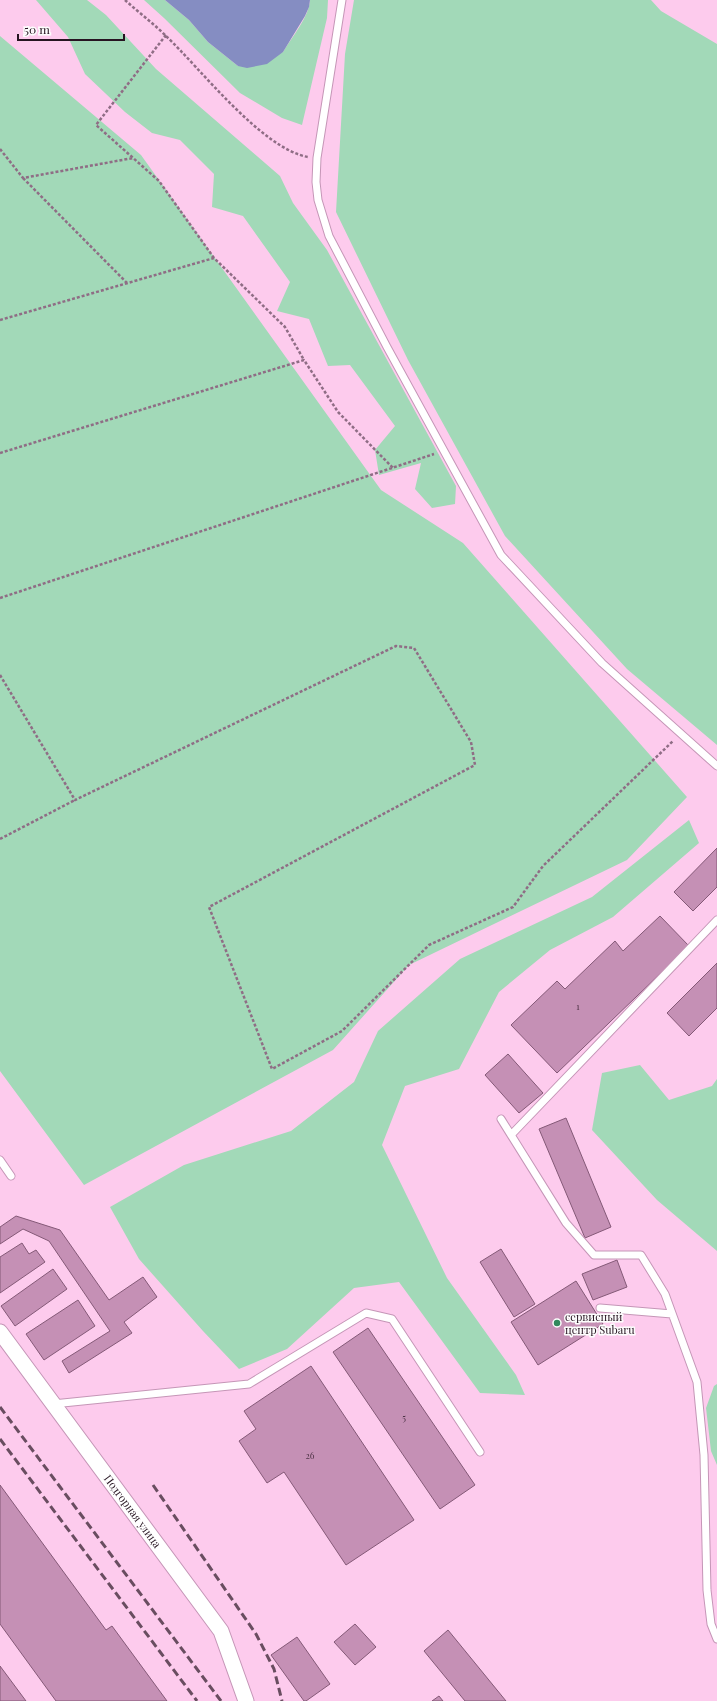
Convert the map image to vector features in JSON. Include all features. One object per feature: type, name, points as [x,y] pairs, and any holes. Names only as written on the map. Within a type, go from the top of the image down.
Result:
[{"type":"street","name":"Подгорная улица","points":[[0,1332],[221,1631],[246,1701]]},
{"type":"lane","points":[[342,0],[317,158],[316,182],[318,200],[329,236],[387,347],[501,555],[602,663],[717,766]]},
{"type":"lane","points":[[511,1135],[717,920]]},
{"type":"lane","points":[[501,1119],[566,1223],[594,1255],[640,1255],[665,1294],[698,1382],[704,1455],[707,1590],[711,1624],[717,1639]]},
{"type":"lane","points":[[0,1160],[11,1176]]},
{"type":"lane","points":[[600,1308],[672,1314]]},
{"type":"lane","points":[[52,1404],[249,1384],[366,1313],[392,1319],[480,1452]]},
{"type":"path","points":[[125,0],[166,35],[225,98],[255,126],[291,152],[317,158]]},
{"type":"path","points":[[166,35],[96,125],[159,181],[214,258],[285,327],[304,360],[338,412],[393,468]]},
{"type":"path","points":[[0,149],[23,178],[127,283]]},
{"type":"path","points":[[23,178],[134,158]]},
{"type":"path","points":[[0,320],[214,258]]},
{"type":"path","points":[[0,453],[304,360]]},
{"type":"path","points":[[0,598],[445,451]]},
{"type":"path","points":[[0,839],[75,800],[396,646],[414,648],[471,742],[475,765],[209,907],[272,1069],[342,1031],[429,945],[513,907],[543,866],[681,734]]},
{"type":"path","points":[[0,676],[75,800]]},
{"type":"green space","points":[[36,0],[87,0],[106,15],[156,69],[280,176],[293,203],[327,250],[456,486],[455,504],[432,508],[415,489],[421,463],[379,475],[375,450],[395,426],[350,365],[328,366],[309,319],[277,311],[290,282],[243,216],[212,207],[214,174],[180,140],[152,133],[125,112],[85,74],[68,37]]},
{"type":"green space","points":[[144,0],[165,0],[189,20],[208,42],[238,66],[283,52],[300,27],[307,13],[310,0],[328,0],[327,18],[302,125],[282,118],[240,93]]},
{"type":"green space","points":[[354,0],[651,0],[661,11],[717,44],[717,745],[627,669],[505,536],[408,360],[336,212],[345,54]]},
{"type":"green space","points":[[0,36],[141,155],[381,490],[463,543],[687,797],[627,860],[409,965],[333,1050],[84,1185],[0,1071]]},
{"type":"green space","points":[[689,820],[699,843],[613,917],[550,950],[499,992],[459,1069],[405,1086],[382,1145],[447,1278],[516,1375],[525,1395],[480,1393],[399,1282],[354,1288],[287,1349],[239,1369],[139,1259],[110,1207],[184,1165],[291,1131],[354,1082],[378,1031],[460,959],[592,897]]},
{"type":"green space","points":[[640,1065],[669,1100],[712,1086],[717,1079],[717,1251],[657,1200],[592,1130],[602,1073]]},
{"type":"green space","points":[[717,1384],[717,1465],[711,1451],[706,1408],[714,1386]]},
{"type":"water","points":[[165,0],[310,0],[305,16],[283,52],[267,64],[247,68],[238,66],[208,42],[189,20]]},
{"type":"building","points":[[717,848],[717,887],[693,911],[674,892]]},
{"type":"building","points":[[660,916],[689,946],[557,1073],[511,1025],[557,981],[565,989],[615,941],[623,951]]},
{"type":"building","points":[[717,963],[717,1008],[689,1036],[667,1013]]},
{"type":"building","points":[[508,1054],[543,1093],[519,1113],[485,1075]]},
{"type":"building","points":[[566,1118],[611,1227],[585,1238],[539,1129]]},
{"type":"building","points":[[16,1216],[60,1230],[109,1300],[143,1277],[157,1297],[124,1322],[132,1333],[69,1373],[62,1361],[110,1331],[49,1241],[23,1229],[0,1244],[0,1227]]},
{"type":"building","points":[[22,1243],[29,1254],[36,1250],[45,1262],[0,1293],[0,1257]]},
{"type":"building","points":[[501,1249],[535,1304],[514,1317],[480,1262]]},
{"type":"building","points":[[617,1260],[627,1287],[593,1300],[582,1274]]},
{"type":"building","points":[[53,1269],[67,1289],[15,1326],[1,1306]]},
{"type":"building","name":"сервисный центр Subaru","points":[[576,1281],[603,1324],[538,1365],[511,1322]]},
{"type":"building","points":[[78,1300],[95,1326],[44,1360],[26,1334]]},
{"type":"building","points":[[368,1328],[475,1485],[440,1509],[333,1352]]},
{"type":"building","points":[[311,1366],[414,1520],[346,1565],[284,1472],[267,1483],[239,1441],[256,1429],[244,1411]]},
{"type":"building","points":[[0,1485],[106,1630],[112,1626],[167,1701],[56,1701],[0,1624]]},
{"type":"building","points":[[355,1624],[376,1647],[355,1665],[334,1642]]},
{"type":"building","points":[[448,1630],[506,1701],[465,1701],[424,1651]]},
{"type":"building","points":[[297,1637],[330,1684],[306,1701],[304,1701],[271,1655]]},
{"type":"building","points":[[0,1666],[26,1701],[0,1701]]},
{"type":"building","points":[[439,1696],[443,1701],[432,1701]]},
{"type":"railway","points":[[0,1407],[221,1701]]},
{"type":"railway","points":[[0,1439],[197,1701]]},
{"type":"railway","points":[[153,1485],[256,1634],[274,1669],[282,1701]]},
{"type":"place","name":"сервисный центр Subaru","points":[[557,1323]]}]
